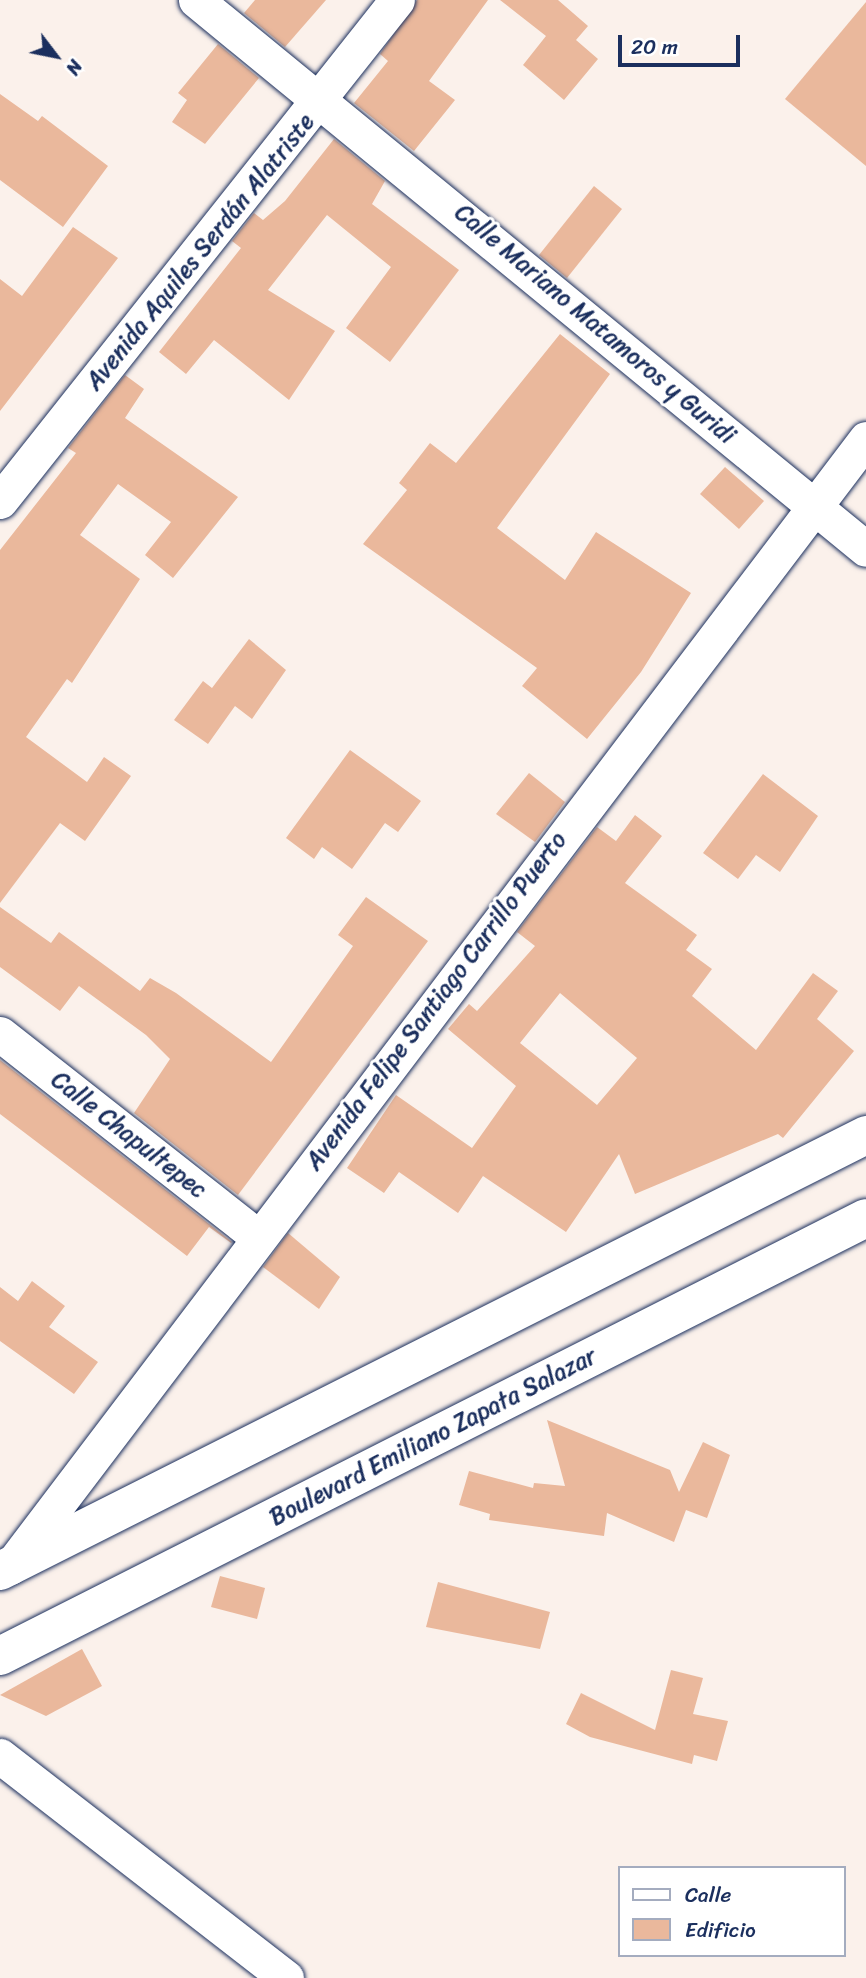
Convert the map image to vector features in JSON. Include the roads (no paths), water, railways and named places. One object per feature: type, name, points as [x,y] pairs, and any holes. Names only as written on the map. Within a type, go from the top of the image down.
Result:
[{"type":"main road","points":[[5,1569],[866,1135]]},
{"type":"main road","name":"Boulevard Emiliano Zapata Salazar","points":[[0,1656],[866,1218]]},
{"type":"street","name":"Calle Mariano Matamoros y Guridi","points":[[196,0],[323,98],[866,549]]},
{"type":"street","name":"Avenida Aquiles Serdán Alatriste","points":[[0,501],[323,98],[397,0]]},
{"type":"street","name":"Avenida Felipe Santiago Carrillo Puerto","points":[[5,1569],[866,439]]},
{"type":"street","name":"Calle Chapultepec","points":[[0,1034],[257,1236]]},
{"type":"street","points":[[0,1756],[285,1978]]}]
